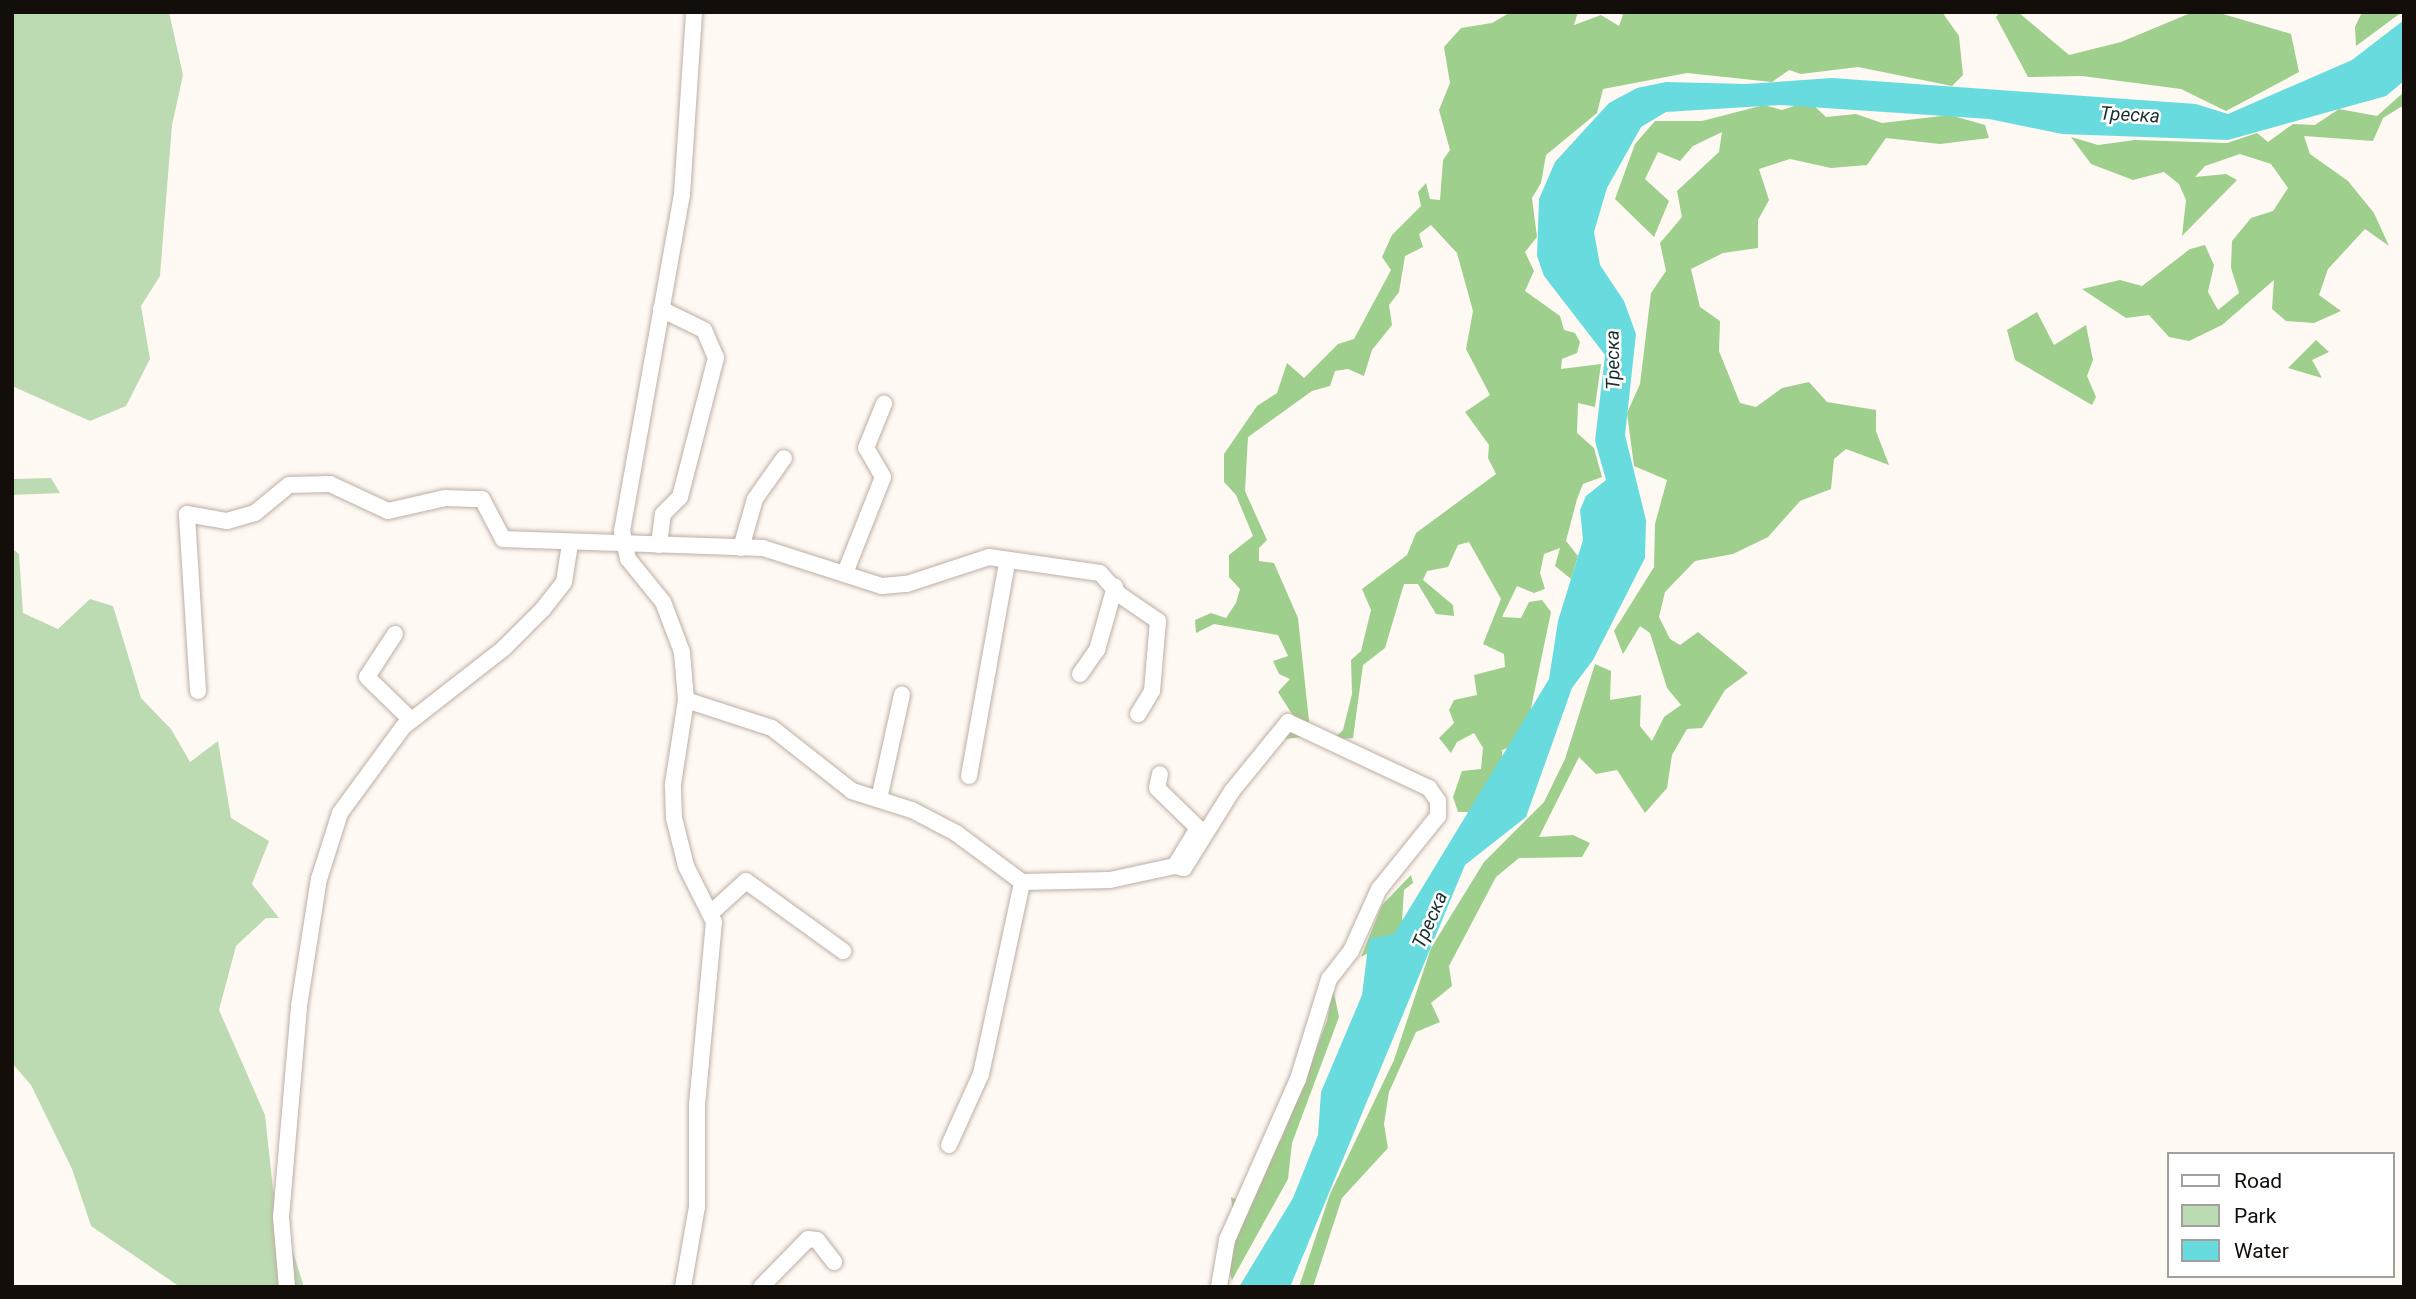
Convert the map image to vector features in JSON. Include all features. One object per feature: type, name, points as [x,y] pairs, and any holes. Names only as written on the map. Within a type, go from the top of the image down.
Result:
[{"type":"street","points":[[683,1287],[697,1207],[697,1105],[712,912],[686,866],[674,818],[673,784],[686,700],[675,627],[623,547],[628,477],[682,194],[694,12]]},
{"type":"street","points":[[659,545],[663,514],[680,497],[716,358],[704,330],[661,309]]},
{"type":"street","points":[[845,573],[883,477],[866,448],[884,404]]},
{"type":"street","points":[[741,548],[755,499],[784,458]]},
{"type":"street","points":[[198,691],[187,514],[227,521],[255,513],[289,485],[330,484],[388,511],[445,498],[482,499],[503,539],[623,547],[659,545],[763,548],[882,586],[907,584],[989,557],[1007,562],[1100,573],[1158,621],[1152,691],[1138,714]]},
{"type":"street","points":[[287,1287],[281,1217],[305,954],[319,879],[341,813],[411,720],[504,648],[542,609],[564,582],[570,544]]},
{"type":"street","points":[[970,776],[1007,562]]},
{"type":"street","points":[[1080,674],[1097,650],[1115,587]]},
{"type":"street","points":[[395,634],[366,677],[411,720]]},
{"type":"street","points":[[879,799],[902,694]]},
{"type":"street","points":[[686,700],[772,729],[852,791],[879,799],[956,833],[1022,882],[1110,880],[1175,866],[1184,867],[1232,791],[1288,722],[1429,788],[1438,801],[1438,816],[1379,889],[1351,951],[1329,979],[1298,1079],[1227,1240],[1219,1287]]},
{"type":"street","points":[[1160,774],[1157,788],[1198,828],[1175,866]]},
{"type":"street","points":[[712,912],[746,881],[843,951]]},
{"type":"street","points":[[949,1144],[981,1074],[1022,882]]},
{"type":"street","points":[[761,1287],[808,1239],[817,1240],[834,1262]]},
{"type":"green space","points":[[12,12],[169,12],[183,75],[172,125],[160,276],[141,306],[150,359],[126,406],[90,421],[12,386]]},
{"type":"green space","points":[[1511,12],[1578,12],[1574,25],[1601,15],[1619,26],[1623,15],[1617,12],[1942,12],[1959,36],[1963,75],[1952,86],[1858,67],[1801,74],[1789,70],[1772,82],[1687,73],[1603,89],[1597,113],[1546,155],[1541,183],[1532,198],[1537,237],[1525,252],[1534,271],[1525,291],[1560,316],[1564,330],[1575,333],[1580,342],[1577,353],[1562,359],[1561,369],[1601,364],[1595,407],[1578,403],[1577,433],[1594,448],[1602,477],[1583,484],[1577,499],[1566,541],[1578,556],[1571,579],[1555,566],[1560,548],[1544,554],[1540,573],[1545,589],[1534,593],[1517,586],[1502,617],[1521,618],[1529,602],[1542,600],[1551,612],[1524,742],[1502,750],[1503,778],[1480,812],[1458,812],[1453,797],[1462,771],[1481,769],[1483,748],[1474,733],[1457,742],[1451,753],[1439,738],[1454,723],[1449,710],[1454,700],[1477,695],[1474,675],[1505,667],[1504,654],[1483,644],[1501,599],[1469,542],[1458,545],[1448,567],[1427,571],[1423,580],[1453,605],[1454,616],[1436,614],[1418,584],[1404,584],[1385,648],[1363,665],[1353,738],[1332,740],[1343,730],[1352,694],[1351,660],[1361,651],[1371,610],[1362,589],[1407,555],[1416,533],[1496,474],[1488,458],[1489,445],[1465,412],[1490,395],[1466,349],[1473,311],[1457,253],[1431,225],[1419,234],[1423,247],[1405,256],[1399,292],[1389,305],[1392,325],[1372,350],[1364,376],[1348,369],[1335,371],[1330,386],[1312,391],[1248,437],[1245,491],[1267,540],[1259,548],[1259,561],[1274,563],[1298,618],[1309,721],[1301,737],[1286,739],[1276,731],[1297,722],[1278,692],[1290,679],[1279,674],[1273,661],[1288,656],[1278,635],[1214,624],[1196,633],[1195,620],[1211,613],[1226,618],[1236,603],[1240,589],[1229,577],[1229,555],[1253,536],[1236,495],[1224,482],[1224,454],[1257,406],[1277,393],[1287,363],[1304,378],[1338,344],[1354,339],[1391,270],[1382,257],[1392,235],[1421,206],[1418,192],[1426,183],[1430,199],[1440,200],[1443,160],[1450,150],[1439,110],[1450,83],[1444,47],[1461,28],[1492,23]]},
{"type":"green space","points":[[2000,12],[2018,12],[2069,55],[2121,42],[2193,12],[2216,12],[2291,34],[2299,72],[2226,111],[2181,89],[2082,76],[2028,77],[1996,17]]},
{"type":"green space","points":[[2362,12],[2402,12],[2356,46],[2355,27]]},
{"type":"green space","points":[[2404,92],[2404,105],[2383,118],[2373,141],[2304,136],[2310,154],[2348,181],[2374,213],[2389,246],[2365,229],[2328,269],[2319,295],[2341,311],[2314,323],[2286,321],[2272,309],[2274,280],[2222,325],[2189,341],[2169,337],[2149,315],[2126,318],[2082,289],[2120,280],[2142,286],[2190,249],[2205,245],[2214,265],[2208,292],[2218,310],[2239,293],[2231,268],[2232,241],[2251,218],[2273,211],[2288,188],[2271,164],[2240,154],[2205,166],[2195,177],[2226,174],[2237,180],[2182,236],[2186,200],[2179,184],[2164,172],[2133,180],[2091,164],[2071,137],[2098,145],[2135,140],[2227,143],[2257,133],[2268,142],[2293,124],[2315,125],[2339,109],[2377,116]]},
{"type":"green space","points":[[1809,101],[1826,117],[1856,114],[1882,123],[1950,115],[1985,125],[1989,138],[1940,144],[1886,138],[1867,165],[1831,168],[1790,159],[1759,169],[1769,200],[1758,220],[1758,248],[1723,253],[1691,269],[1700,307],[1720,321],[1719,351],[1740,403],[1756,407],[1782,388],[1809,382],[1827,402],[1876,410],[1876,431],[1889,465],[1846,449],[1834,459],[1831,489],[1800,501],[1768,537],[1733,554],[1695,561],[1665,592],[1659,617],[1670,639],[1680,645],[1698,632],[1748,673],[1725,690],[1702,728],[1687,729],[1672,755],[1667,788],[1645,813],[1617,770],[1596,774],[1579,757],[1539,837],[1573,835],[1590,843],[1582,857],[1519,858],[1496,877],[1449,966],[1452,986],[1431,1003],[1440,1022],[1416,1032],[1389,1092],[1384,1124],[1388,1148],[1342,1198],[1313,1287],[1299,1287],[1330,1194],[1394,1060],[1431,948],[1484,862],[1544,802],[1565,759],[1595,664],[1611,671],[1610,700],[1641,695],[1640,726],[1652,741],[1664,717],[1681,705],[1667,688],[1650,633],[1640,626],[1623,654],[1614,631],[1654,567],[1655,524],[1667,480],[1634,466],[1627,413],[1640,384],[1651,293],[1666,271],[1660,243],[1682,217],[1677,191],[1719,152],[1722,132],[1693,146],[1680,161],[1658,152],[1645,179],[1669,201],[1654,237],[1615,199],[1635,144],[1655,121],[1702,121],[1764,105],[1782,110]]},
{"type":"green space","points":[[2037,312],[2054,345],[2086,325],[2093,360],[2087,376],[2096,397],[2092,405],[2015,360],[2007,330]]},
{"type":"green space","points":[[2316,340],[2329,352],[2312,360],[2322,378],[2288,368]]},
{"type":"green space","points":[[51,478],[60,493],[12,495],[12,479]]},
{"type":"green space","points":[[12,548],[19,554],[23,613],[58,629],[90,599],[113,606],[141,698],[171,729],[190,762],[218,741],[231,818],[269,841],[252,884],[279,918],[266,918],[236,946],[219,1010],[265,1115],[273,1189],[304,1287],[180,1287],[91,1226],[72,1169],[31,1085],[12,1063]]},
{"type":"green space","points":[[1411,875],[1413,883],[1404,890],[1401,935],[1361,957],[1382,905]]},
{"type":"green space","points":[[1333,988],[1339,1017],[1292,1143],[1288,1179],[1232,1280],[1227,1263],[1234,1221],[1231,1197],[1246,1204],[1264,1153],[1281,1140],[1327,1021]]},
{"type":"water","name":"Треска","points":[[2404,20],[2404,81],[2386,96],[2228,140],[2062,134],[1989,119],[1780,105],[1666,112],[1641,127],[1607,188],[1594,232],[1600,265],[1624,301],[1636,334],[1625,435],[1646,520],[1645,558],[1593,660],[1572,688],[1526,817],[1465,865],[1290,1287],[1239,1287],[1293,1198],[1318,1135],[1321,1092],[1362,995],[1369,939],[1394,934],[1549,679],[1558,621],[1583,540],[1580,510],[1586,496],[1606,480],[1595,441],[1605,355],[1544,276],[1537,256],[1539,199],[1555,162],[1609,103],[1637,88],[1666,82],[1746,84],[1832,78],[2196,104],[2228,114],[2352,60]]}]
